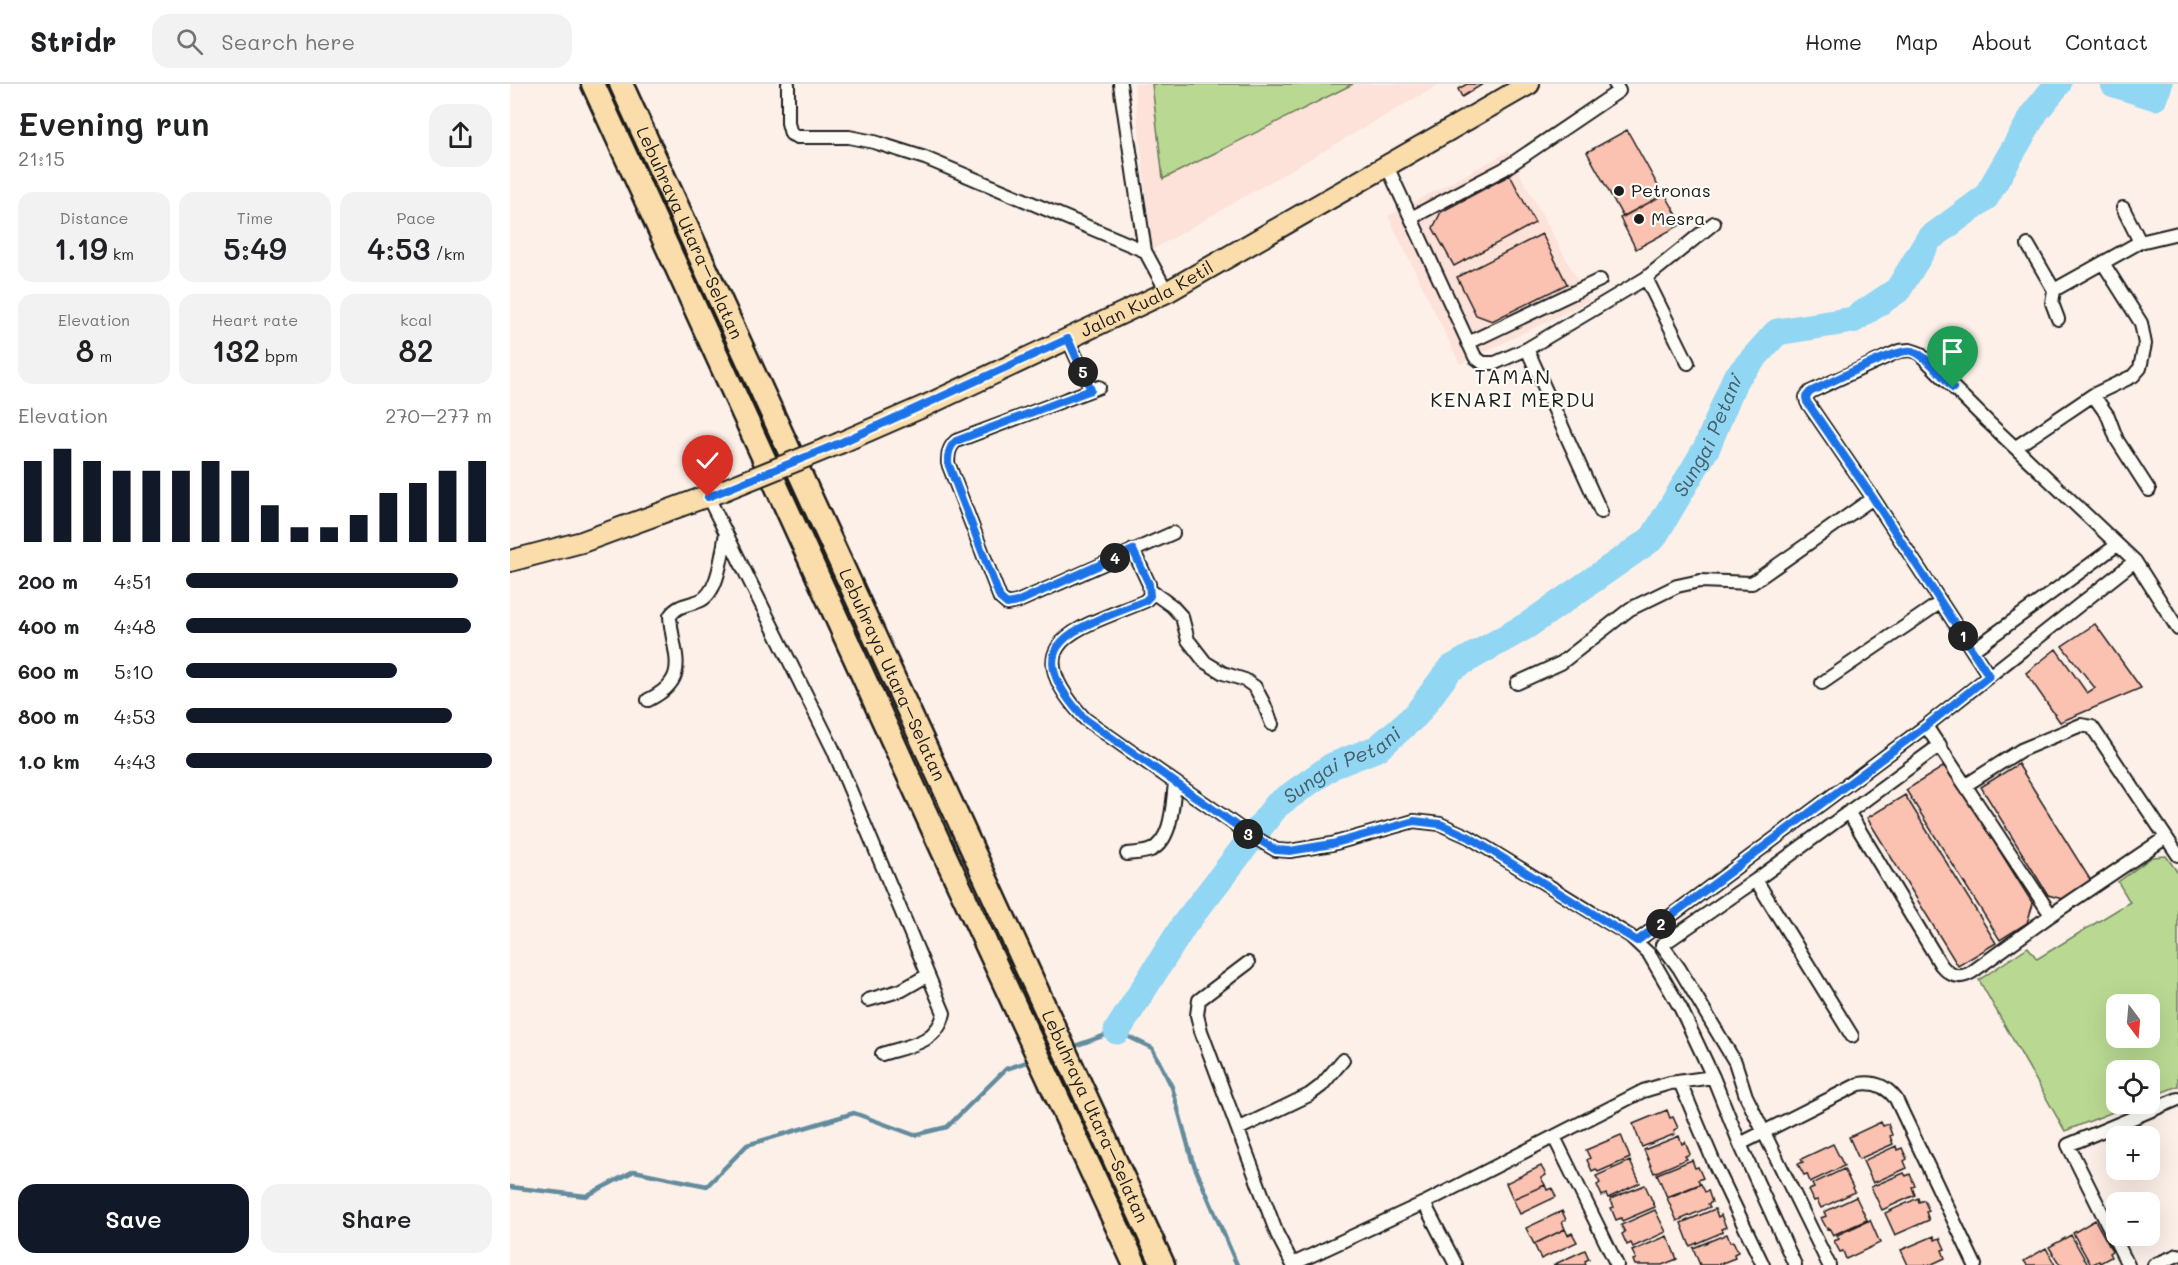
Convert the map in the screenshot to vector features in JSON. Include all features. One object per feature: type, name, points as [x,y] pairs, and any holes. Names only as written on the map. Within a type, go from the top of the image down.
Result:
[{"type":"highway","name":"Lebuhraya Utara–Selatan","points":[[593,84],[1136,1265]]},
{"type":"highway","name":"Lebuhraya Utara–Selatan","points":[[621,84],[1163,1265]]},
{"type":"main road","name":"Jalan Kuala Ketil","points":[[510,561],[582,542],[716,493],[840,443],[1068,339],[1167,292],[1529,84]]},
{"type":"street","points":[[788,84],[788,123],[791,134],[796,137],[849,137],[874,141],[925,158],[1145,251]]},
{"type":"street","points":[[1120,84],[1145,251],[1167,292]]},
{"type":"street","points":[[1411,218],[1503,169],[1619,91],[1615,84]]},
{"type":"street","points":[[1387,166],[1468,343],[1475,357],[1483,363],[1495,363],[1527,350],[1646,278],[1714,223]]},
{"type":"street","points":[[2123,208],[2140,242]]},
{"type":"street","points":[[2054,291],[2140,242],[2178,233]]},
{"type":"street","points":[[2028,245],[2054,291],[2052,303],[2058,319]]},
{"type":"street","points":[[2016,447],[2093,395],[2133,376],[2140,368],[2145,344],[2141,323],[2103,263]]},
{"type":"street","points":[[1646,278],[1688,363]]},
{"type":"street","points":[[1468,343],[1600,280]]},
{"type":"street","points":[[1068,339],[1095,388],[956,441],[949,451],[948,463],[1000,598],[1007,604],[1017,602],[1173,533]]},
{"type":"street","points":[[1527,350],[1601,512]]},
{"type":"street","points":[[1989,676],[1873,498],[1807,402],[1806,397],[1810,392],[1899,351],[1910,350],[1919,353],[2134,561],[2178,629]]},
{"type":"street","points":[[2093,395],[2108,416],[2117,440],[2149,490]]},
{"type":"street","points":[[716,493],[726,533],[833,749],[944,1012],[937,1032],[924,1040],[882,1054]]},
{"type":"street","points":[[1517,683],[1561,663],[1630,609],[1677,586],[1700,581],[1752,583],[1873,498]]},
{"type":"street","points":[[648,700],[663,693],[677,673],[678,658],[670,616],[681,606],[701,601],[712,590],[717,578],[726,533]]},
{"type":"street","points":[[1973,650],[2117,545]]},
{"type":"street","points":[[1133,550],[1151,591],[1172,606],[1182,617],[1188,640],[1205,662],[1224,674],[1245,680],[1255,687],[1272,724]]},
{"type":"street","points":[[1637,941],[1926,726],[2134,561]]},
{"type":"street","points":[[1151,591],[1145,601],[1093,622],[1063,639],[1056,647],[1052,669],[1062,690],[1085,719],[1175,784],[1276,850],[1290,851],[1332,844],[1414,821],[1440,824],[1469,837],[1637,941],[1649,954],[1681,1009],[1795,1265]]},
{"type":"street","points":[[1822,683],[1941,602]]},
{"type":"street","points":[[1966,785],[2035,742],[2081,725],[2088,725],[2092,727],[2178,855]]},
{"type":"street","points":[[1926,726],[2051,915]]},
{"type":"street","points":[[1649,954],[1756,880],[1940,745]]},
{"type":"street","points":[[1127,855],[1152,849],[1163,838],[1171,816],[1175,784]]},
{"type":"street","points":[[1849,813],[1941,965],[1948,973],[1959,977],[1966,976],[2165,838]]},
{"type":"street","points":[[1756,880],[1852,1036]]},
{"type":"street","points":[[1662,945],[1679,968],[1729,1051],[1739,1072],[1746,1096],[1829,1265]]},
{"type":"street","points":[[1248,963],[1207,992],[1199,1000],[1197,1007],[1201,1031],[1277,1234],[1293,1264],[1424,1203],[1643,1091],[1670,1083],[1713,1077]]},
{"type":"street","points":[[868,1000],[902,990],[928,975]]},
{"type":"street","points":[[1238,1129],[1309,1095],[1321,1086],[1343,1060]]},
{"type":"street","points":[[1680,1082],[1715,1165],[1763,1265]]},
{"type":"street","points":[[1740,1144],[1859,1084],[1874,1083],[1887,1089],[1896,1099],[1976,1265]]},
{"type":"street","points":[[2128,1265],[2068,1145],[2178,1099]]},
{"type":"street","points":[[1554,1137],[1617,1265]]},
{"type":"street","points":[[1424,1203],[1456,1265]]},
{"type":"street","points":[[2154,1265],[2178,1255]]},
{"type":"shaded area","points":[[1134,84],[1440,84],[1152,250]]},
{"type":"shaded area","points":[[1508,152],[1589,301],[1460,364],[1388,216]]},
{"type":"green space","points":[[1152,84],[1353,84],[1163,179]]},
{"type":"green space","points":[[2166,856],[2178,873],[2178,1086],[2160,1093],[2160,1060],[2106,1060],[2106,1114],[2108,1114],[2065,1131],[1979,980],[2028,947],[2037,959],[2130,902],[2118,882],[2152,857]]},
{"type":"building","points":[[1467,84],[1483,84],[1462,97],[1458,89]]},
{"type":"building","points":[[1627,130],[1663,195],[1623,217],[1587,152]]},
{"type":"building","points":[[1510,175],[1535,223],[1454,266],[1433,228],[1441,212]]},
{"type":"building","points":[[1665,194],[1682,224],[1636,249],[1620,218]]},
{"type":"building","points":[[1542,234],[1567,284],[1492,321],[1476,315],[1457,277]]},
{"type":"building","points":[[2095,624],[2141,688],[2060,722],[2026,673],[2056,649],[2087,693],[2095,688],[2062,646]]},
{"type":"building","points":[[2018,764],[2091,881],[2062,899],[2048,895],[1981,787]]},
{"type":"building","points":[[1946,765],[2033,904],[2027,923],[2000,940],[1906,790]]},
{"type":"building","points":[[1905,795],[1996,943],[1958,966],[1867,818]]},
{"type":"building","points":[[1667,1110],[1678,1128],[1674,1130],[1675,1134],[1642,1147],[1633,1124]]},
{"type":"building","points":[[1881,1122],[1883,1126],[1888,1124],[1893,1144],[1859,1159],[1849,1137]]},
{"type":"building","points":[[1621,1135],[1630,1158],[1598,1172],[1596,1169],[1592,1171],[1586,1150]]},
{"type":"building","points":[[1679,1136],[1682,1144],[1685,1142],[1690,1154],[1685,1156],[1687,1159],[1654,1173],[1644,1150]]},
{"type":"building","points":[[1833,1144],[1844,1166],[1810,1182],[1807,1174],[1804,1175],[1798,1164],[1803,1162],[1801,1159]]},
{"type":"building","points":[[1896,1146],[1897,1150],[1902,1148],[1907,1159],[1904,1161],[1907,1168],[1873,1183],[1863,1161]]},
{"type":"building","points":[[1692,1160],[1703,1178],[1698,1180],[1700,1184],[1667,1197],[1657,1174]]},
{"type":"building","points":[[1630,1161],[1640,1183],[1608,1198],[1606,1194],[1602,1196],[1597,1185],[1600,1183],[1596,1176]]},
{"type":"building","points":[[1541,1166],[1546,1175],[1541,1178],[1545,1185],[1513,1199],[1506,1183]]},
{"type":"building","points":[[1844,1169],[1855,1192],[1821,1208],[1817,1200],[1814,1201],[1809,1190],[1814,1188],[1812,1184]]},
{"type":"building","points":[[1904,1173],[1906,1176],[1910,1174],[1915,1186],[1912,1187],[1915,1195],[1882,1210],[1871,1187]]},
{"type":"building","points":[[1701,1184],[1705,1192],[1708,1190],[1712,1202],[1708,1204],[1710,1207],[1677,1221],[1667,1198]]},
{"type":"building","points":[[1545,1185],[1547,1190],[1552,1188],[1556,1197],[1520,1214],[1513,1199]]},
{"type":"building","points":[[1645,1185],[1655,1207],[1622,1221],[1621,1218],[1616,1220],[1610,1199]]},
{"type":"building","points":[[1856,1197],[1867,1220],[1833,1235],[1821,1218],[1826,1216],[1824,1212]]},
{"type":"building","points":[[1918,1198],[1919,1202],[1924,1200],[1929,1211],[1926,1212],[1929,1220],[1895,1235],[1885,1213]]},
{"type":"building","points":[[1715,1209],[1718,1217],[1721,1215],[1726,1227],[1721,1229],[1723,1232],[1690,1246],[1681,1223]]},
{"type":"building","points":[[1655,1210],[1666,1232],[1633,1247],[1631,1243],[1627,1245],[1622,1234],[1625,1232],[1621,1225]]},
{"type":"building","points":[[1562,1211],[1566,1220],[1562,1222],[1565,1229],[1534,1244],[1526,1228]]},
{"type":"building","points":[[1870,1220],[1880,1243],[1846,1259],[1843,1251],[1840,1252],[1834,1241],[1839,1239],[1837,1235]]},
{"type":"building","points":[[2095,1220],[2106,1240],[2106,1246],[2109,1246],[2112,1251],[2109,1253],[2111,1257],[2091,1265],[2073,1233]]},
{"type":"building","points":[[1565,1229],[1568,1235],[1572,1233],[1577,1242],[1541,1259],[1534,1244]]},
{"type":"building","points":[[1727,1234],[1738,1252],[1734,1254],[1735,1258],[1717,1265],[1700,1265],[1693,1248]]},
{"type":"building","points":[[2071,1235],[2088,1265],[2060,1265],[2049,1247]]},
{"type":"building","points":[[1667,1236],[1677,1259],[1662,1265],[1635,1265],[1633,1260],[1636,1259],[1632,1251]]},
{"type":"building","points":[[1934,1236],[1935,1240],[1940,1238],[1945,1249],[1942,1250],[1945,1258],[1930,1265],[1908,1265],[1901,1250]]},
{"type":"building","points":[[2046,1248],[2055,1265],[2027,1265],[2024,1261]]},
{"type":"building","points":[[1585,1250],[1589,1259],[1585,1261],[1586,1265],[1553,1265]]},
{"type":"waterway","name":"Sungai Petani","points":[[1117,1031],[1184,925],[1277,805],[1332,766],[1378,748],[1416,715],[1450,669],[1528,625],[1653,538],[1707,447],[1735,379],[1777,332],[1853,320],[1898,290],[1929,239],[1986,197],[2036,111],[2058,84]]},
{"type":"waterway","name":"Sungai Petani","points":[[2114,84],[2155,97],[2159,84]]},
{"type":"waterway","points":[[1069,1048],[1117,1031],[1152,1048],[1172,1087],[1192,1160],[1237,1265]]},
{"type":"waterway","name":"Sungai Petani","points":[[510,1187],[586,1196],[634,1171],[707,1186],[747,1145],[854,1113],[914,1135],[947,1127],[1006,1069],[1033,1060]]},
{"type":"place","name":"Petronas","points":[[1619,191]]},
{"type":"place","name":"Mesra","points":[[1639,219]]},
{"type":"district","name":"TAMAN KENARI MERDU","points":[[1513,388]]},
{"type":"route","points":[[708,497],[927,405],[1068,339],[1091,390],[956,441],[951,445],[948,463],[1000,598],[1007,604],[1017,602],[1133,550],[1149,584],[1150,596],[1145,601],[1075,631],[1056,647],[1052,669],[1062,690],[1085,719],[1155,770],[1276,850],[1290,851],[1332,844],[1414,821],[1440,824],[1469,837],[1637,941],[1926,726],[1989,676],[1873,498],[1807,402],[1806,397],[1810,392],[1861,368],[1899,351],[1910,350],[1919,353],[1953,388]]}]
